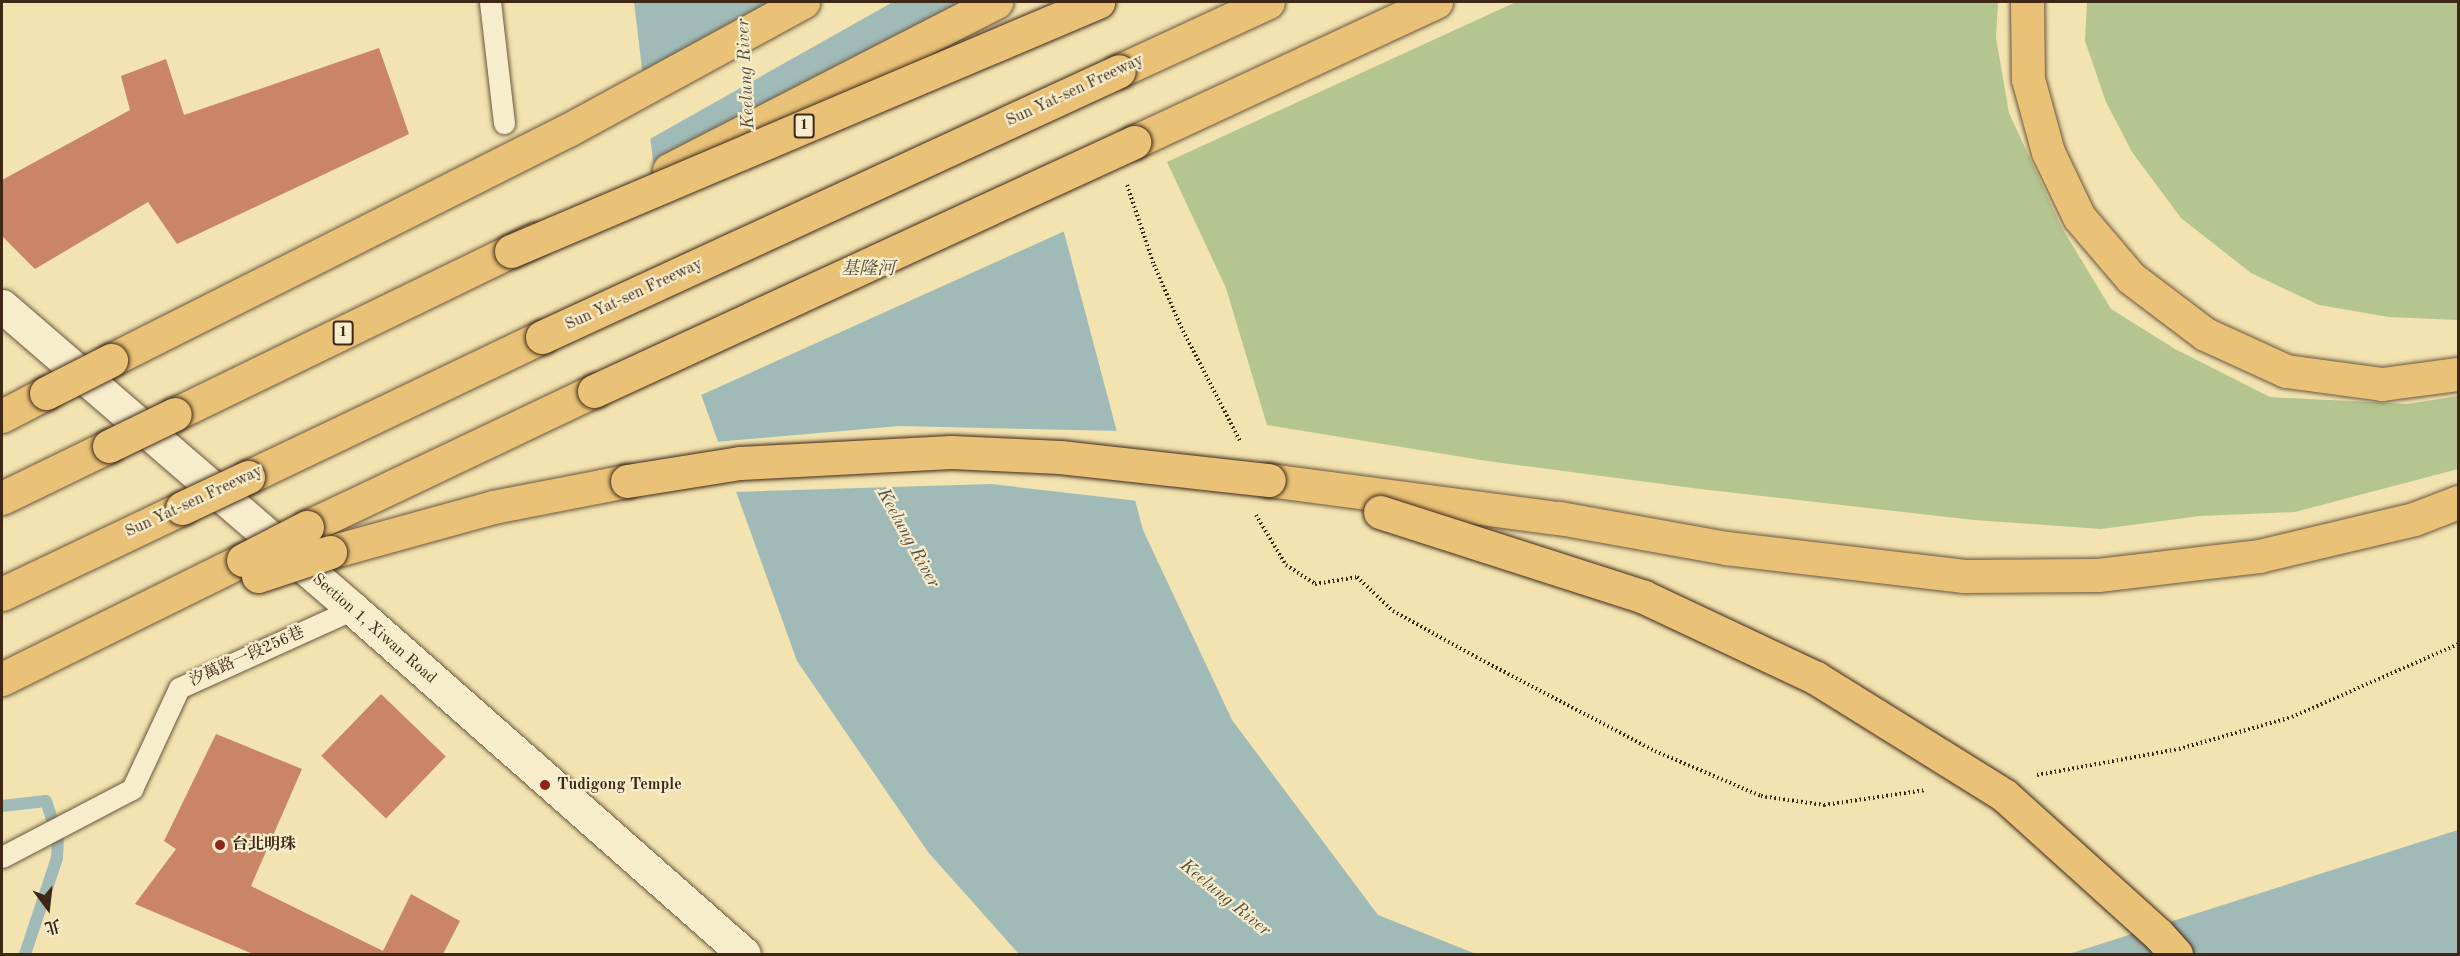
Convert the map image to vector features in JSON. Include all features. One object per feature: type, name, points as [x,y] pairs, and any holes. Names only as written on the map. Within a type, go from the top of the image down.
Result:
[{"type":"highway","points":[[2,416],[568,130],[803,2]]},
{"type":"highway","points":[[511,251],[996,2]]},
{"type":"highway","name":"1","points":[[2,498],[511,251],[1098,2]]},
{"type":"highway","name":"Sun Yat-sen Freeway","points":[[2,594],[542,338],[1268,2]]},
{"type":"highway","points":[[250,568],[307,527],[1436,2]]},
{"type":"highway","points":[[2027,2],[2028,80],[2048,152],[2079,217],[2131,278],[2205,334],[2286,371],[2382,384],[2458,374]]},
{"type":"highway","points":[[2,680],[103,631],[250,568],[330,552],[493,507],[627,481],[740,463],[951,452],[1060,457],[1269,480],[1559,518],[1726,548],[1964,576],[2098,575],[2259,556],[2414,519],[2458,502]]},
{"type":"highway","points":[[1269,480],[1380,512],[1644,597],[1816,678],[2004,795],[2158,934],[2176,954]]},
{"type":"street","name":"Section 1, Xiwan Road","points":[[2,306],[353,609],[744,954]]},
{"type":"lane","points":[[490,2],[504,123]]},
{"type":"lane","name":"汐萬路一段256巷","points":[[2,857],[132,789],[179,688],[353,609]]},
{"type":"green space","points":[[1516,2],[1998,2],[1996,38],[2009,113],[2062,228],[2111,309],[2175,349],[2270,397],[2407,404],[2458,396],[2458,469],[2295,512],[2200,516],[2101,529],[1974,520],[1700,489],[1487,461],[1267,425],[1226,288],[1167,162]]},
{"type":"green space","points":[[2087,2],[2458,2],[2458,320],[2389,317],[2319,305],[2251,273],[2181,218],[2132,152],[2106,102],[2085,41]]},
{"type":"water","name":"基隆河","points":[[634,2],[1011,2],[1039,138],[1143,530],[1232,720],[1378,915],[1476,954],[1019,954],[928,852],[797,661],[671,311]]},
{"type":"water","points":[[2458,830],[2458,954],[2069,954]]},
{"type":"pier","points":[[789,2],[893,2],[648,140],[641,86]]},
{"type":"pier","points":[[1014,5],[1067,230],[699,396],[669,312],[652,171]]},
{"type":"pier","points":[[899,426],[1120,431],[1138,501],[991,484],[733,492],[715,442]]},
{"type":"building","points":[[379,48],[409,134],[177,244],[148,202],[35,269],[2,236],[2,180],[130,110],[121,76],[166,59],[184,115]]},
{"type":"building","points":[[381,694],[446,757],[386,818],[321,756]]},
{"type":"building","name":"台北明珠","points":[[216,734],[302,769],[251,886],[383,951],[411,894],[460,921],[443,954],[253,954],[135,904],[176,849],[164,841]]},
{"type":"waterway","points":[[2,806],[46,801],[58,838],[57,858],[25,954]]},
{"type":"place","name":"Tudigong Temple","points":[[545,785]]},
{"type":"place","name":"台北明珠","points":[[220,845]]},
{"type":"water label","name":"Keelung River","points":[[746,74]]},
{"type":"water label","name":"Keelung River","points":[[908,538]]},
{"type":"water label","name":"Keelung River","points":[[1225,898]]}]
